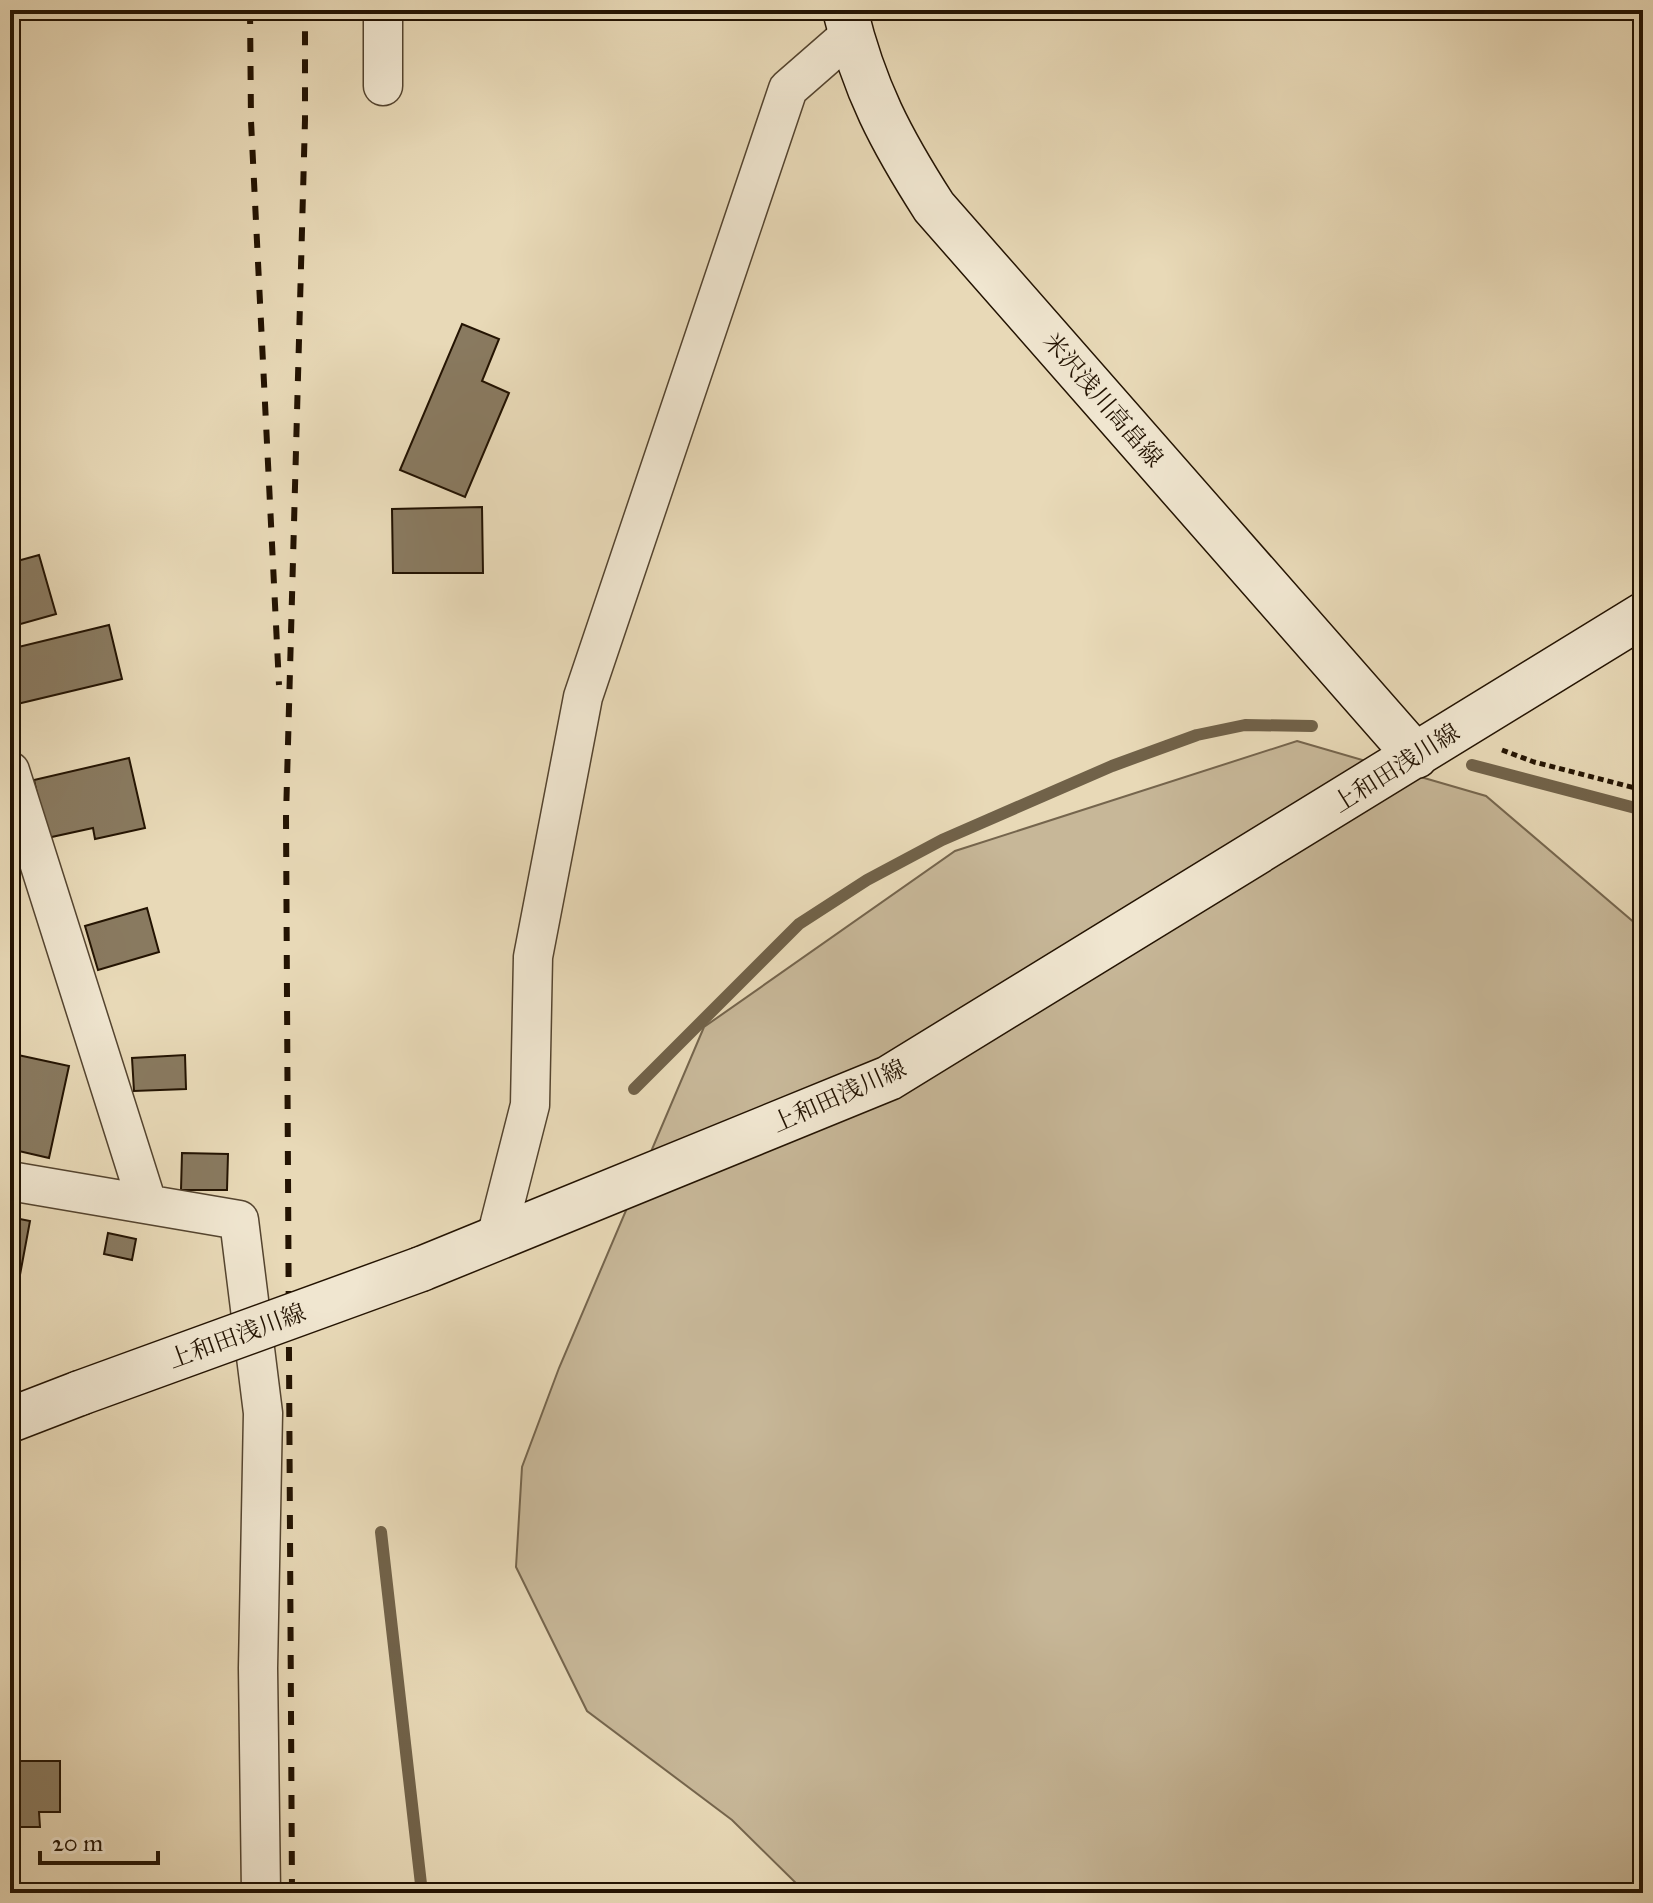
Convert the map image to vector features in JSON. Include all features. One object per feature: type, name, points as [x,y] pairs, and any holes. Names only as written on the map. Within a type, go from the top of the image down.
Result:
[{"type":"main road","name":"米沢浅川高畠線","points":[[848,22],[871,96],[896,148],[934,207],[1416,756]]},
{"type":"main road","name":"上和田浅川線","points":[[10,1420],[421,1269],[889,1078],[1643,615]]},
{"type":"street","points":[[383,10],[383,86]]},
{"type":"street","points":[[496,1238],[530,1105],[533,957],[583,697],[788,89],[848,22]]},
{"type":"street","points":[[10,771],[147,1203]]},
{"type":"street","points":[[10,1181],[239,1220],[263,1413],[258,1668],[261,1893]]},
{"type":"path","points":[[1493,747],[1534,762],[1643,790]]},
{"type":"shaded area","points":[[1297,741],[1486,796],[1643,930],[1643,1893],[806,1893],[732,1820],[587,1711],[516,1567],[522,1467],[559,1368],[704,1027],[955,851]]},
{"type":"building","points":[[462,324],[499,339],[482,381],[509,393],[465,497],[400,470]]},
{"type":"building","points":[[482,507],[483,573],[393,573],[392,509]]},
{"type":"building","points":[[39,555],[56,614],[10,627],[10,563]]},
{"type":"building","points":[[109,625],[122,679],[13,705],[10,649]]},
{"type":"building","points":[[129,758],[145,828],[95,839],[93,828],[47,838],[34,780]]},
{"type":"building","points":[[147,908],[159,952],[98,970],[85,926]]},
{"type":"building","points":[[18,1055],[69,1066],[49,1158],[10,1149],[10,1091]]},
{"type":"building","points":[[185,1055],[186,1089],[134,1091],[132,1058]]},
{"type":"building","points":[[182,1153],[228,1154],[227,1190],[181,1190]]},
{"type":"building","points":[[10,1217],[30,1221],[17,1291],[10,1289]]},
{"type":"building","points":[[108,1233],[136,1239],[132,1260],[104,1254]]},
{"type":"building","points":[[10,1761],[60,1761],[60,1812],[39,1812],[40,1827],[10,1827]]},
{"type":"waterway","points":[[634,1089],[799,924],[867,880],[942,840],[1112,766],[1197,735],[1245,725],[1312,726]]},
{"type":"waterway","points":[[1472,765],[1643,810]]},
{"type":"waterway","points":[[381,1532],[422,1893]]},
{"type":"railway","points":[[250,10],[251,121],[279,685]]},
{"type":"railway","points":[[292,1893],[286,817],[305,120],[305,10]]}]
